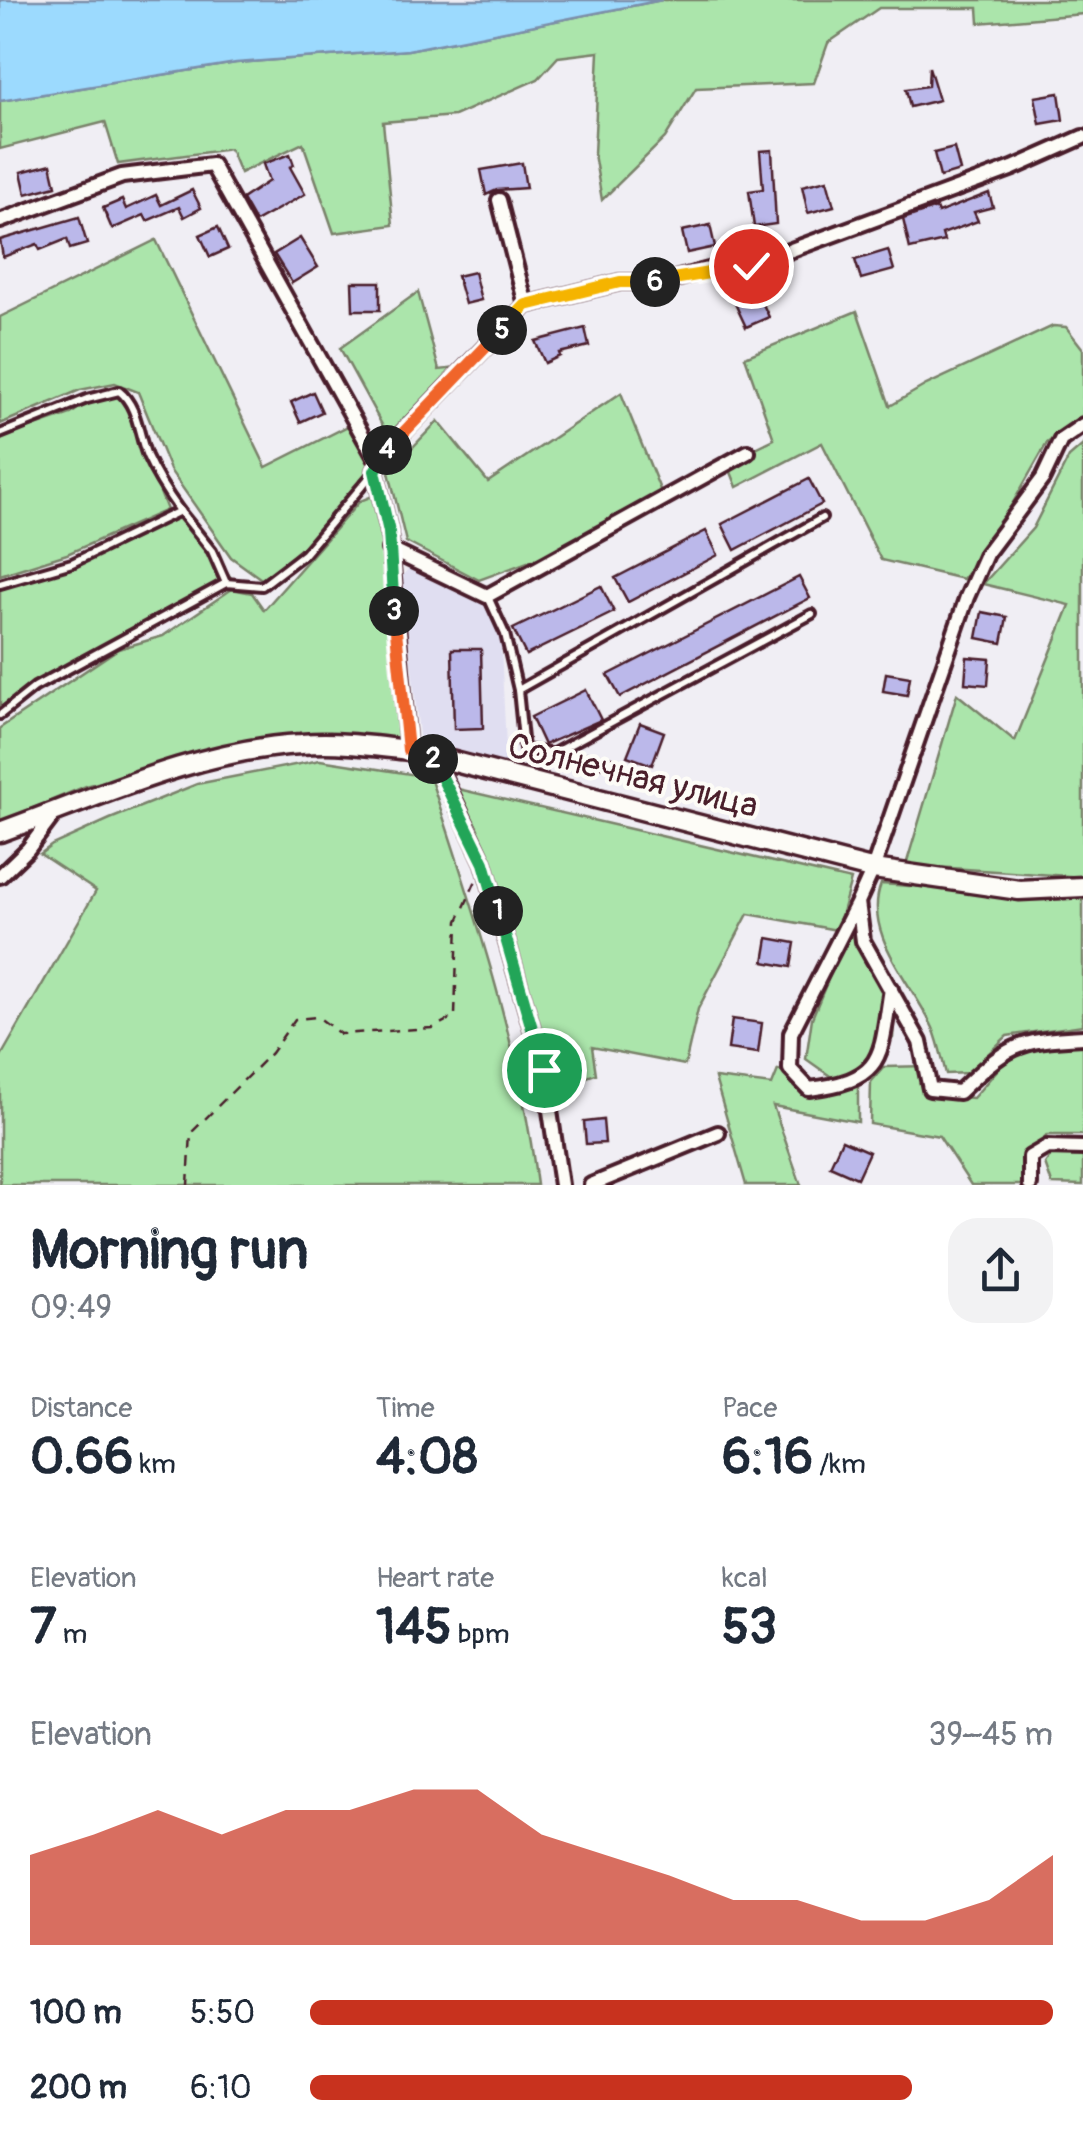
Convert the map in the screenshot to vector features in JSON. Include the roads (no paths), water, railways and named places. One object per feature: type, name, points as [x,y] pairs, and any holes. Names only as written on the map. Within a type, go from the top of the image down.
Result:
[{"type":"street","points":[[377,467],[526,305],[620,282],[664,282],[709,270],[751,266],[1013,168],[1083,137]]},
{"type":"street","points":[[0,221],[122,176],[212,165],[377,467],[390,549],[408,750]]},
{"type":"street","points":[[499,200],[526,305]]},
{"type":"street","points":[[891,988],[884,1046],[870,1067],[846,1085],[808,1089],[790,1069],[791,1033],[874,869],[968,597],[986,554],[1042,478],[1061,440],[1083,426]]},
{"type":"street","points":[[390,549],[488,596],[748,452]]},
{"type":"street","name":"Солнечная улица","points":[[0,832],[218,758],[283,746],[350,743],[408,750],[435,760],[874,869],[1019,890],[1083,887]]},
{"type":"street","points":[[435,760],[484,863],[544,1070],[561,1185]]},
{"type":"street","points":[[0,876],[28,849],[56,811]]},
{"type":"street","points":[[858,902],[863,941],[920,1042],[930,1090],[960,1092],[990,1062],[1027,1040],[1083,1036]]},
{"type":"street","points":[[591,1185],[718,1133]]},
{"type":"street","points":[[1030,1185],[1030,1158],[1046,1147],[1083,1148]]},
{"type":"lane","points":[[0,434],[87,399],[119,391],[130,399],[146,452],[164,490],[212,552],[226,583]]},
{"type":"lane","points":[[0,714],[35,687],[226,583],[262,586],[304,554],[377,467]]},
{"type":"lane","points":[[0,584],[72,564],[180,511]]},
{"type":"lane","points":[[518,690],[822,518]]},
{"type":"lane","points":[[488,596],[505,634],[518,690],[524,749],[612,763]]},
{"type":"lane","points":[[550,755],[812,614]]},
{"type":"water","points":[[0,0],[662,0],[408,50],[236,63],[0,101]]}]
